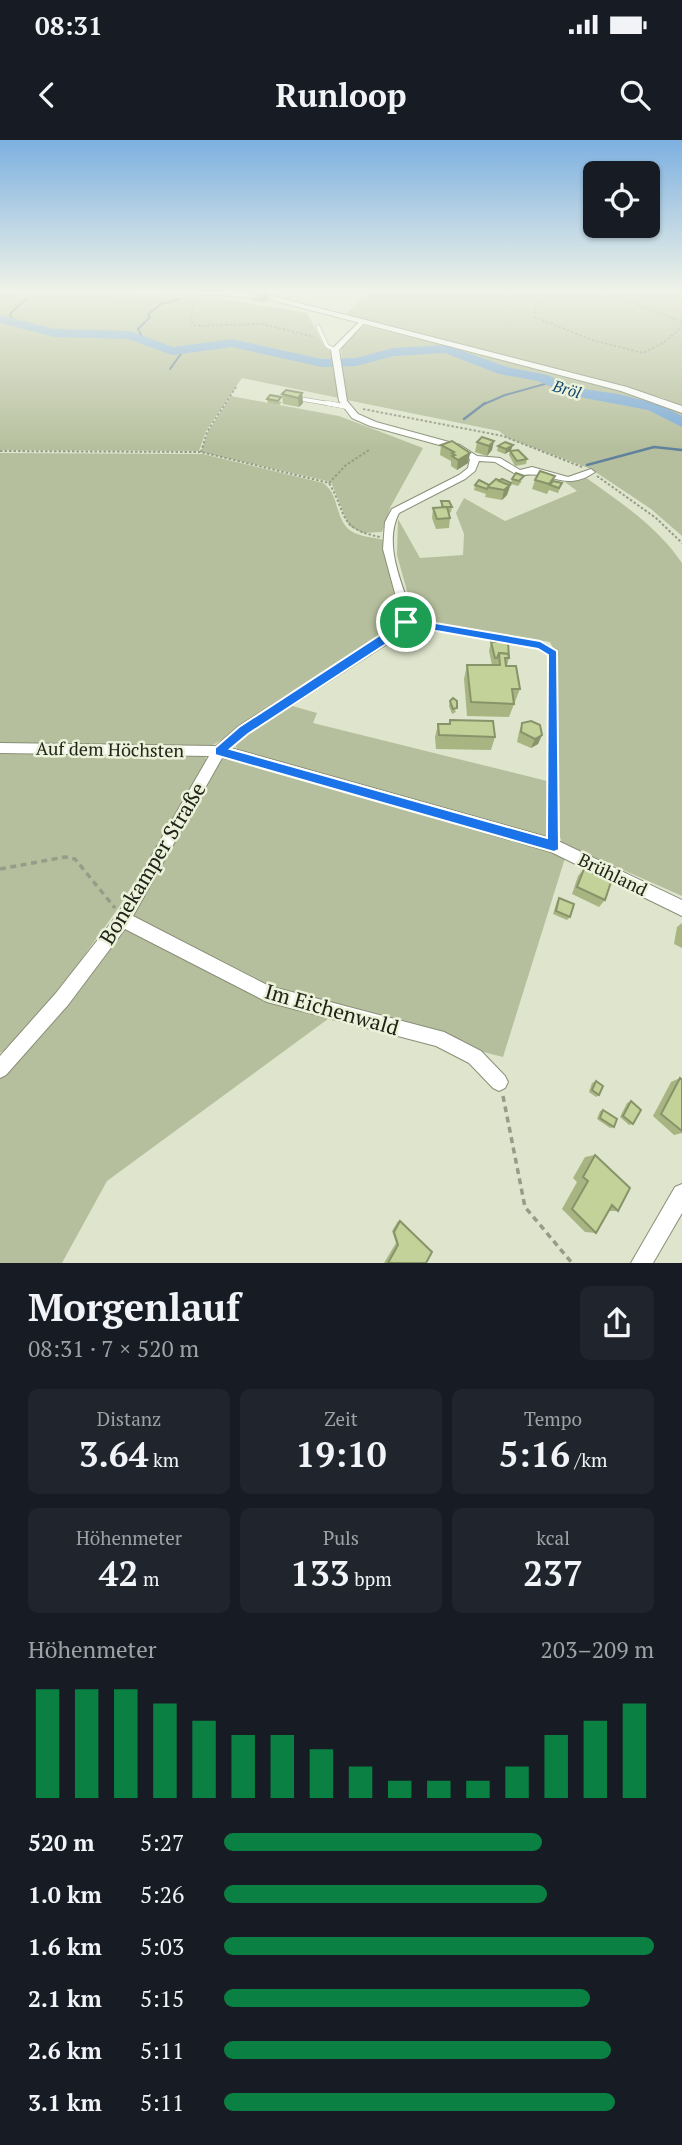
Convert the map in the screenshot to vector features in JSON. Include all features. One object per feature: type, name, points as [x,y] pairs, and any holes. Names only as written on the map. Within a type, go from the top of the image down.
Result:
[{"type":"main road","points":[[445,342],[624,389],[682,410]]},
{"type":"street","points":[[342,342],[336,353],[343,401],[355,416],[373,424],[457,447],[475,458],[497,460],[519,473],[532,470],[568,480],[591,471]]},
{"type":"street","points":[[406,622],[402,593],[387,538],[389,519],[395,511],[472,470],[475,458]]},
{"type":"street","name":"Bonekamper Straße","points":[[0,1069],[62,999],[123,919],[219,751],[243,730],[391,635],[406,622]]},
{"type":"street","name":"Auf dem Höchsten","points":[[0,748],[219,751]]},
{"type":"street","name":"Brühland","points":[[219,751],[554,846],[682,908]]},
{"type":"street","name":"Im Eichenwald","points":[[123,919],[267,994],[438,1038],[475,1057],[499,1082]]},
{"type":"street","points":[[641,1263],[665,1227],[682,1194]]},
{"type":"lane","points":[[325,342],[336,353]]},
{"type":"lane","points":[[286,396],[348,407]]},
{"type":"path","points":[[601,342],[643,353],[664,342]]},
{"type":"path","points":[[201,452],[207,432],[236,387]]},
{"type":"path","points":[[348,407],[497,435],[565,458],[591,471],[656,519],[682,543]]},
{"type":"path","points":[[329,484],[346,465],[369,450]]},
{"type":"path","points":[[0,451],[201,452],[329,484]]},
{"type":"path","points":[[329,484],[349,528],[360,534],[387,538]]},
{"type":"path","points":[[406,622],[540,645],[554,653],[554,846]]},
{"type":"path","points":[[0,869],[65,857],[75,859],[123,919]]},
{"type":"path","points":[[499,1082],[526,1207],[572,1263]]},
{"type":"green space","points":[[0,342],[322,342],[333,354],[339,398],[242,378],[206,431],[199,451],[0,450]]},
{"type":"green space","points":[[345,342],[432,342],[619,389],[682,413],[682,536],[651,509],[591,469],[508,438],[499,431],[347,400],[343,386],[341,346]]},
{"type":"green space","points":[[450,342],[682,342],[682,407],[663,398]]},
{"type":"green space","points":[[231,396],[339,416],[423,448],[391,506],[382,532],[362,533],[349,526],[331,482],[201,452],[208,432]]},
{"type":"green space","points":[[0,453],[203,454],[323,483],[332,493],[342,520],[351,531],[384,540],[403,618],[249,724],[211,746],[0,746]]},
{"type":"green space","points":[[585,477],[650,527],[682,563],[682,896],[562,843],[556,654],[550,642],[419,621],[414,616],[397,555],[398,519],[420,558],[463,555],[464,534],[456,513],[464,498],[505,521],[577,491],[565,482]]},
{"type":"green space","points":[[289,705],[317,713],[313,723],[547,781],[551,787],[551,832],[542,839],[237,749],[235,744],[239,739]]},
{"type":"green space","points":[[0,751],[202,753],[209,762],[119,907],[28,1034],[0,1053]]},
{"type":"green space","points":[[229,756],[566,855],[503,1057],[279,992],[132,916],[217,763]]},
{"type":"green space","points":[[122,925],[332,1016],[107,1181],[62,1263],[0,1263],[0,1077]]},
{"type":"building","points":[[286,390],[302,393],[298,398],[282,394]]},
{"type":"building","points":[[270,395],[281,397],[278,401],[267,399]]},
{"type":"building","points":[[482,437],[494,441],[489,446],[477,442]]},
{"type":"building","points":[[452,441],[470,453],[458,460],[452,456],[455,455],[452,453],[454,452],[441,445]]},
{"type":"building","points":[[505,442],[513,445],[506,449],[498,446]]},
{"type":"building","points":[[518,450],[527,459],[517,461],[510,451]]},
{"type":"building","points":[[540,471],[555,476],[549,484],[535,480]]},
{"type":"building","points":[[516,473],[524,476],[519,481],[512,479]]},
{"type":"building","points":[[496,479],[510,485],[504,490],[487,487]]},
{"type":"building","points":[[479,480],[489,485],[487,489],[475,485]]},
{"type":"building","points":[[553,481],[562,483],[559,488],[550,485]]},
{"type":"building","points":[[441,501],[449,501],[452,507],[443,507]]},
{"type":"building","points":[[447,507],[450,518],[437,519],[433,508]]},
{"type":"building","points":[[491,642],[508,642],[509,658],[508,654],[499,653],[495,658]]},
{"type":"building","points":[[499,653],[508,654],[509,658],[505,658],[506,666],[516,666],[520,689],[512,689],[514,704],[471,702],[467,665],[500,665]]},
{"type":"building","points":[[453,698],[457,701],[457,708],[453,709],[450,701]]},
{"type":"building","points":[[450,720],[493,721],[495,737],[439,735],[438,724],[450,724]]},
{"type":"building","points":[[531,721],[540,725],[542,735],[535,739],[521,732],[522,723]]},
{"type":"building","points":[[584,869],[611,882],[605,900],[577,887]]},
{"type":"building","points":[[559,898],[574,904],[570,917],[556,911]]},
{"type":"building","points":[[680,1078],[682,1080],[682,1131],[661,1114]]},
{"type":"building","points":[[596,1081],[603,1086],[599,1095],[592,1090]]},
{"type":"building","points":[[631,1101],[641,1110],[633,1124],[623,1116]]},
{"type":"building","points":[[603,1110],[617,1119],[614,1127],[600,1118]]},
{"type":"building","points":[[595,1155],[630,1188],[618,1211],[612,1205],[596,1233],[572,1209],[588,1181],[583,1177]]},
{"type":"building","points":[[400,1221],[432,1252],[426,1263],[388,1263],[398,1245],[394,1232]]},
{"type":"waterway","name":"Bröl","points":[[149,342],[172,351],[232,343],[322,363],[356,362],[393,352],[446,349],[504,371],[542,378],[574,392],[618,398],[653,407],[682,422]]},
{"type":"waterway","points":[[170,369],[183,351]]},
{"type":"waterway","points":[[483,405],[505,395],[552,382]]},
{"type":"waterway","points":[[464,419],[483,405]]},
{"type":"waterway","points":[[587,465],[654,447],[682,450]]},
{"type":"route","points":[[406,622],[540,645],[554,653],[554,846],[219,751],[243,730],[383,641],[406,622]]}]
